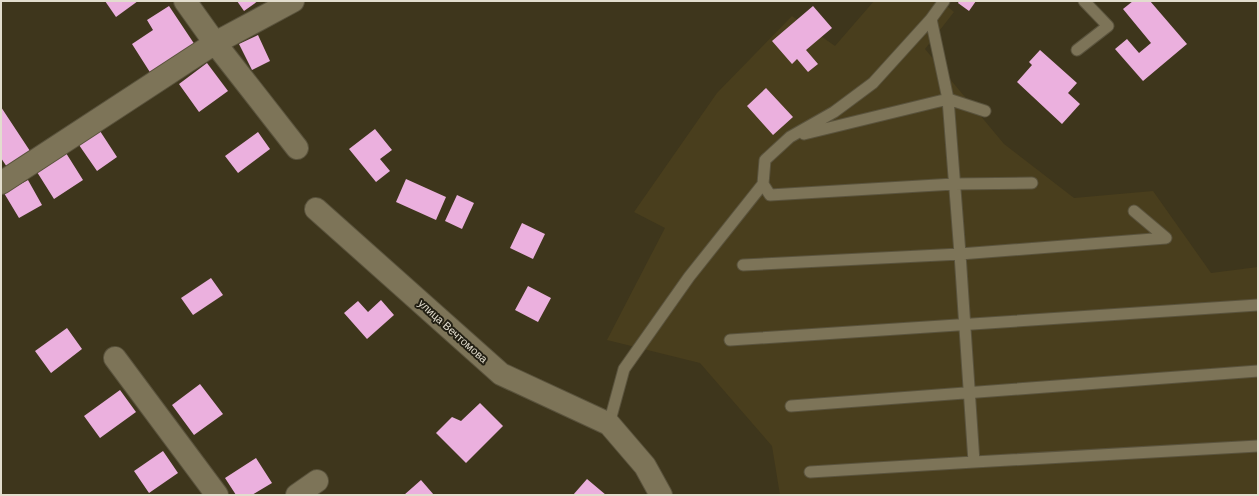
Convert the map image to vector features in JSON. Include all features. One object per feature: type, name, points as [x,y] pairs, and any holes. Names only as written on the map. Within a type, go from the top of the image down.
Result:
[{"type":"street","points":[[185,1],[215,43],[297,148]]},
{"type":"street","points":[[1,183],[215,43],[294,1]]},
{"type":"street","name":"улица Вечтомова","points":[[316,209],[501,374],[610,424]]},
{"type":"street","points":[[115,358],[217,495]]},
{"type":"street","points":[[610,424],[645,466],[661,495]]},
{"type":"street","points":[[297,495],[317,481]]},
{"type":"lane","points":[[610,424],[624,368],[689,277],[763,184],[765,160],[790,137],[834,112],[873,83],[931,19],[944,1]]},
{"type":"lane","points":[[1077,50],[1108,26],[1084,1]]},
{"type":"lane","points":[[931,19],[948,99],[974,462]]},
{"type":"lane","points":[[790,137],[948,99],[985,112]]},
{"type":"lane","points":[[763,184],[770,195],[954,184],[1032,183]]},
{"type":"lane","points":[[743,265],[960,254],[1166,238],[1134,211]]},
{"type":"lane","points":[[730,340],[1258,305]]},
{"type":"lane","points":[[791,406],[1258,370]]},
{"type":"lane","points":[[810,472],[1258,446]]},
{"type":"shaded area","points":[[874,1],[941,1],[954,12],[925,49],[1004,144],[1074,198],[1153,191],[1211,273],[1258,267],[1258,495],[780,495],[772,446],[700,363],[607,340],[665,228],[634,212],[717,93],[792,16],[835,46]]},
{"type":"building","points":[[105,1],[138,1],[116,17]]},
{"type":"building","points":[[237,1],[258,1],[244,11]]},
{"type":"building","points":[[959,1],[976,1],[969,11],[958,3]]},
{"type":"building","points":[[1133,1],[1150,1],[1187,44],[1143,81],[1115,49],[1127,39],[1139,53],[1151,43],[1123,9]]},
{"type":"building","points":[[169,6],[197,48],[153,77],[132,44],[153,30],[147,20]]},
{"type":"building","points":[[813,6],[832,28],[806,50],[818,64],[808,72],[797,59],[792,64],[772,41]]},
{"type":"building","points":[[258,35],[270,61],[252,70],[239,44]]},
{"type":"building","points":[[1040,50],[1077,83],[1068,93],[1080,104],[1062,124],[1017,82],[1032,65],[1029,62]]},
{"type":"building","points":[[207,63],[228,91],[199,112],[179,84]]},
{"type":"building","points":[[766,88],[793,117],[773,135],[747,106]]},
{"type":"building","points":[[1,107],[30,151],[7,167],[1,158]]},
{"type":"building","points":[[375,129],[392,150],[380,159],[390,171],[376,182],[349,149]]},
{"type":"building","points":[[100,131],[117,157],[97,171],[79,145]]},
{"type":"building","points":[[258,132],[270,149],[238,173],[225,156]]},
{"type":"building","points":[[66,153],[83,180],[54,199],[37,172]]},
{"type":"building","points":[[406,179],[446,197],[436,220],[396,202]]},
{"type":"building","points":[[28,180],[42,205],[19,218],[4,193]]},
{"type":"building","points":[[457,195],[474,203],[462,229],[445,221]]},
{"type":"building","points":[[522,223],[545,234],[533,259],[510,248]]},
{"type":"building","points":[[211,278],[223,295],[193,315],[181,298]]},
{"type":"building","points":[[528,286],[551,298],[538,322],[515,310]]},
{"type":"building","points":[[381,300],[394,315],[367,339],[344,313],[358,301],[368,312]]},
{"type":"building","points":[[67,328],[82,349],[51,373],[35,351]]},
{"type":"building","points":[[200,384],[223,414],[194,435],[172,405]]},
{"type":"building","points":[[120,390],[136,412],[100,438],[84,416]]},
{"type":"building","points":[[480,403],[503,426],[466,463],[436,433],[452,417],[461,421]]},
{"type":"building","points":[[163,451],[178,473],[149,493],[134,471]]},
{"type":"building","points":[[256,458],[272,483],[252,495],[236,495],[225,478]]},
{"type":"building","points":[[587,479],[606,495],[573,495]]},
{"type":"building","points":[[421,480],[434,495],[404,495]]}]
